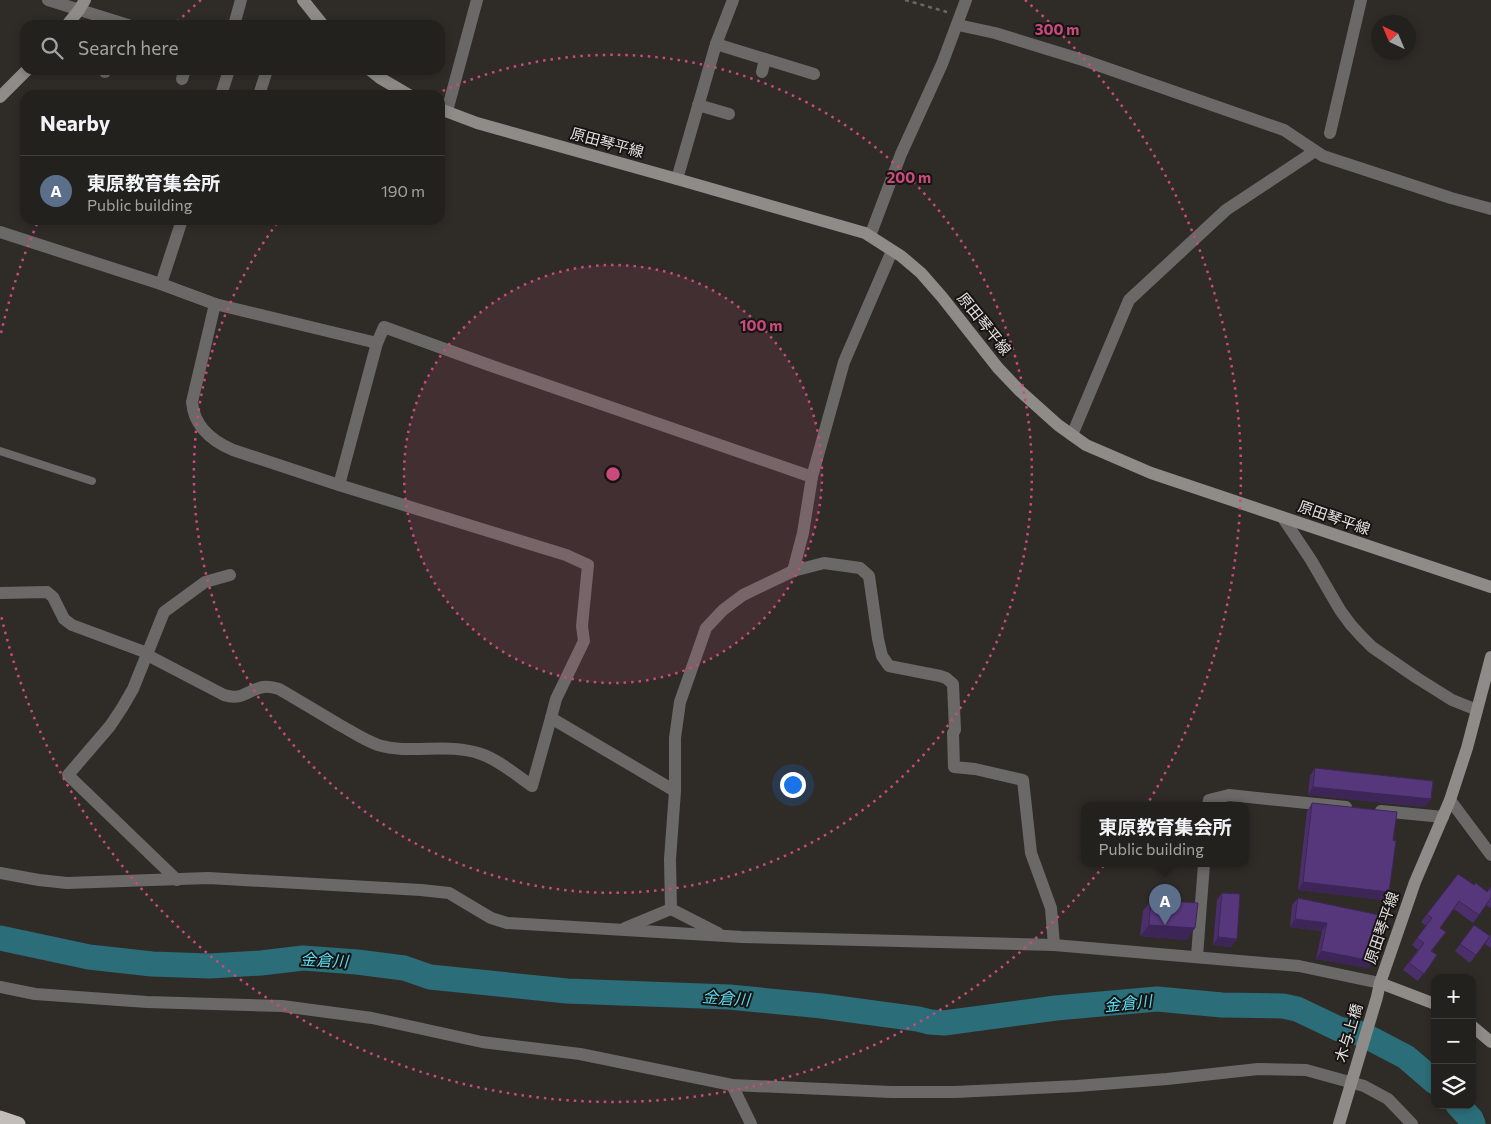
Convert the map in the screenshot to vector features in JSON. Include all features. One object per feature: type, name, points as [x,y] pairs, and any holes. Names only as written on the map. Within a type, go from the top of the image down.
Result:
[{"type":"highway","points":[[0,1118],[18,1124]]},
{"type":"main road","points":[[303,0],[318,20]]},
{"type":"main road","points":[[71,20],[82,5]]},
{"type":"main road","points":[[0,97],[23,75]]},
{"type":"main road","points":[[376,75],[400,90]]},
{"type":"main road","name":"原田琴平線","points":[[445,110],[477,123],[865,233],[921,273],[998,368],[1020,391],[1058,425],[1086,445],[1151,473],[1491,587]]},
{"type":"main road","name":"原田琴平線","points":[[1431,1002],[1380,983],[1415,882],[1450,800],[1467,748],[1491,657]]},
{"type":"main road","name":"木与上橋","points":[[1339,1124],[1378,997],[1380,983]]},
{"type":"main road","points":[[1476,1029],[1491,1042]]},
{"type":"street","points":[[48,0],[82,5],[114,20]]},
{"type":"street","points":[[235,20],[241,0]]},
{"type":"street","points":[[445,107],[477,0]]},
{"type":"street","points":[[677,179],[716,44],[733,0]]},
{"type":"street","points":[[870,236],[901,154],[966,0]]},
{"type":"street","points":[[1330,133],[1361,0]]},
{"type":"street","points":[[959,20],[1086,61],[1284,130],[1323,156],[1451,198],[1491,209]]},
{"type":"street","points":[[716,44],[814,74]]},
{"type":"street","points":[[762,72],[766,59]]},
{"type":"street","points":[[223,90],[227,75]]},
{"type":"street","points":[[261,90],[265,75]]},
{"type":"street","points":[[698,105],[729,114]]},
{"type":"street","points":[[1072,435],[1129,300],[1226,210],[1315,151]]},
{"type":"street","points":[[161,284],[180,225]]},
{"type":"street","points":[[0,232],[161,284],[215,304],[377,344]]},
{"type":"street","points":[[793,571],[803,533],[812,477],[844,362],[892,251]]},
{"type":"street","points":[[0,593],[47,592],[53,597],[64,619],[72,624],[133,647],[232,698],[239,697],[261,687],[269,686],[279,689],[378,745],[396,748],[464,750],[481,754],[532,786],[556,699],[584,641],[582,626],[588,565],[566,556],[339,485],[217,443],[197,420],[193,413],[192,402],[215,304]]},
{"type":"street","points":[[339,485],[377,344],[384,327],[812,477]]},
{"type":"street","points":[[1283,518],[1311,560],[1340,610],[1372,647],[1452,700],[1477,710]]},
{"type":"street","points":[[671,909],[670,859],[675,791],[675,738],[680,702],[706,628],[723,610],[743,596],[793,571],[824,563],[860,568],[869,576],[882,656],[889,666],[940,676],[953,684],[954,767],[975,769],[1023,780],[1030,853],[1051,908],[1054,945]]},
{"type":"street","points":[[177,880],[68,775],[110,726],[122,708],[133,689],[164,612],[205,582],[230,575]]},
{"type":"street","points":[[551,718],[675,791]]},
{"type":"street","points":[[1209,802],[1209,800],[1229,795],[1443,817]]},
{"type":"street","points":[[1450,800],[1491,854]]},
{"type":"street","points":[[1197,956],[1204,867]]},
{"type":"street","points":[[0,873],[67,883],[208,878],[449,893],[491,918],[507,923],[723,936],[1054,945],[1300,966],[1380,983]]},
{"type":"street","points":[[620,930],[671,909],[723,936]]},
{"type":"street","points":[[0,987],[35,994],[147,1002],[282,1006],[372,1018],[482,1042],[580,1054],[732,1085],[891,1092],[955,1092],[1086,1086],[1258,1070],[1306,1070],[1364,1086],[1388,1099],[1412,1124]]},
{"type":"street","points":[[732,1085],[751,1124]]},
{"type":"lane","points":[[0,451],[92,481]]},
{"type":"path","points":[[905,0],[959,20]]},
{"type":"building","points":[[1315,768],[1433,781],[1431,799],[1313,787]]},
{"type":"building","points":[[1312,803],[1397,812],[1393,840],[1396,841],[1389,892],[1303,882]]},
{"type":"building","points":[[1458,874],[1474,885],[1476,883],[1487,892],[1491,887],[1491,898],[1479,915],[1459,901],[1440,928],[1446,932],[1431,951],[1437,955],[1424,974],[1409,963],[1424,943],[1417,938],[1432,918],[1427,914]]},
{"type":"building","points":[[1222,893],[1240,894],[1237,939],[1218,937]]},
{"type":"building","points":[[1298,898],[1384,916],[1373,961],[1321,951],[1327,923],[1295,919]]},
{"type":"building","points":[[1151,900],[1198,903],[1195,928],[1149,925]]},
{"type":"building","points":[[1474,925],[1490,936],[1476,955],[1460,944]]},
{"type":"waterway","name":"金倉川","points":[[0,938],[89,957],[152,964],[210,966],[303,958],[357,962],[404,968],[430,977],[567,991],[729,997],[822,1006],[944,1023],[1056,1008],[1157,999],[1222,1005],[1283,1006],[1297,1009],[1339,1029],[1362,1034],[1406,1057],[1431,1079]]},
{"type":"waterway","name":"金倉川","points":[[1462,1109],[1473,1124]]},
{"type":"place","name":"東原教育集会所","points":[[1165,925]]}]
